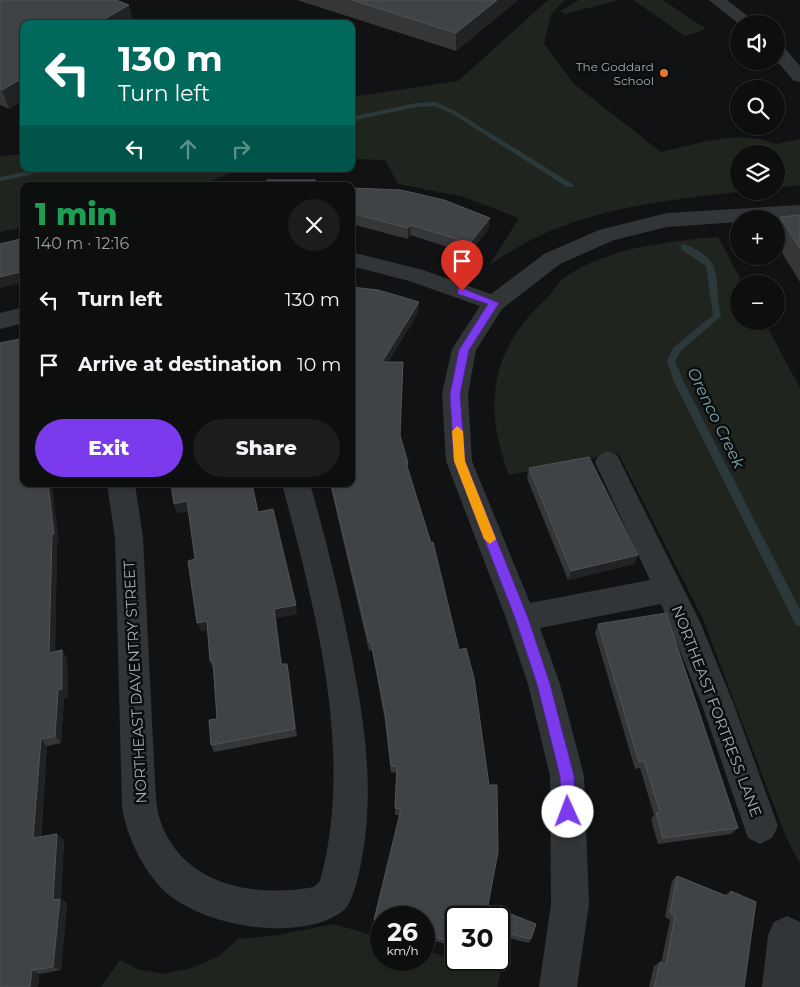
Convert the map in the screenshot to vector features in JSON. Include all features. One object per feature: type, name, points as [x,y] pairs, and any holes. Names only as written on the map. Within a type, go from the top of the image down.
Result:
[{"type":"street","points":[[717,0],[738,15]]},
{"type":"street","points":[[785,60],[800,77]]},
{"type":"street","points":[[558,987],[570,904],[567,776],[544,684],[521,618],[459,461],[455,394],[464,350],[494,303],[552,259],[607,234],[667,220],[800,211]]},
{"type":"street","points":[[355,260],[415,275],[494,303]]},
{"type":"street","points":[[0,321],[20,316]]},
{"type":"street","name":"NORTHEAST FORTRESS LANE","points":[[608,462],[670,589],[718,705],[760,826]]},
{"type":"street","name":"NORTHEAST DAVENTRY STREET","points":[[121,487],[129,538],[138,782],[142,820],[157,850],[172,873],[190,888],[220,901],[267,910],[308,907],[324,902],[334,894],[340,876],[349,829],[353,774],[344,694],[320,569],[297,487]]},
{"type":"street","points":[[521,618],[670,589]]},
{"type":"street","points":[[780,987],[787,935]]},
{"type":"shaded area","points":[[548,0],[565,0],[551,14],[544,44],[574,84],[661,152],[707,141],[735,137],[759,139],[777,144],[800,139],[800,185],[785,187],[785,145],[730,145],[730,193],[678,199],[612,211],[580,220],[548,232],[518,247],[489,266],[519,218],[464,197],[398,184],[385,160],[355,159],[355,96],[458,81]]},
{"type":"shaded area","points":[[579,0],[618,0],[566,14],[560,11]]},
{"type":"shaded area","points":[[633,0],[663,0],[706,29],[685,36]]},
{"type":"shaded area","points":[[20,154],[20,172],[234,172],[208,182],[20,182],[20,228],[0,232],[0,156]]},
{"type":"shaded area","points":[[718,237],[730,260],[730,265],[733,265],[738,275],[730,275],[730,330],[769,330],[800,388],[800,864],[786,837],[702,617],[618,453],[509,475],[496,424],[494,401],[497,378],[503,357],[514,336],[529,316],[563,279],[582,267],[600,259],[638,248]]},
{"type":"shaded area","points":[[334,924],[370,935],[370,971],[435,971],[435,953],[445,956],[445,971],[494,971],[501,973],[497,987],[101,987],[120,960],[137,969],[163,974],[192,968],[219,956],[238,939],[278,935]]},
{"type":"building","points":[[0,0],[116,0],[129,5],[103,20],[20,20],[20,79],[2,90],[0,89]]},
{"type":"building","points":[[352,0],[497,0],[456,33]]},
{"type":"building","points":[[267,180],[315,180],[315,182],[267,182]]},
{"type":"building","points":[[355,188],[401,190],[444,200],[490,218],[470,243],[411,225],[408,228],[355,214]]},
{"type":"building","points":[[800,215],[800,249],[785,225],[785,216]]},
{"type":"building","points":[[20,239],[20,272],[0,277],[0,244]]},
{"type":"building","points":[[355,287],[378,290],[419,302],[382,362],[403,362],[400,435],[408,463],[406,463],[431,543],[433,542],[459,650],[466,648],[474,678],[489,785],[497,785],[498,852],[488,905],[491,906],[445,906],[445,940],[435,937],[435,906],[377,906],[401,809],[395,808],[397,766],[391,766],[385,713],[371,642],[369,642],[332,487],[355,487]]},
{"type":"building","points":[[20,339],[20,487],[48,487],[54,534],[52,534],[49,653],[62,650],[62,689],[58,690],[55,736],[41,739],[33,838],[57,834],[53,900],[60,899],[53,967],[32,970],[30,987],[0,987],[0,343]]},
{"type":"building","points":[[589,457],[638,555],[571,571],[529,468]]},
{"type":"building","points":[[171,487],[253,487],[258,512],[273,509],[296,605],[274,609],[281,664],[287,664],[295,729],[211,745],[209,720],[217,719],[213,661],[210,661],[207,621],[197,623],[188,561],[195,559],[187,501],[174,504]]},
{"type":"building","points":[[666,613],[738,828],[663,838],[656,813],[660,812],[644,761],[639,762],[598,624]]},
{"type":"building","points":[[677,876],[729,897],[731,891],[756,902],[744,987],[654,987],[660,962],[666,965],[675,915],[670,913]]},
{"type":"building","points":[[510,914],[536,924],[531,939],[510,934]]},
{"type":"waterway","name":"Orenco Creek","points":[[355,118],[416,105],[435,104],[453,112],[570,185]]},
{"type":"waterway","name":"Orenco Creek","points":[[0,179],[34,172]]},
{"type":"waterway","name":"Orenco Creek","points":[[684,247],[702,257],[710,265],[717,316],[676,350],[671,361],[679,382],[800,621]]},
{"type":"slow traffic","points":[[457,431],[459,461],[490,539]]},
{"type":"place","name":"The Goddard School","points":[[664,73]]},
{"type":"route","points":[[462,291],[494,303],[464,350],[455,394],[459,461],[521,618],[544,684],[567,776],[568,812]]}]
